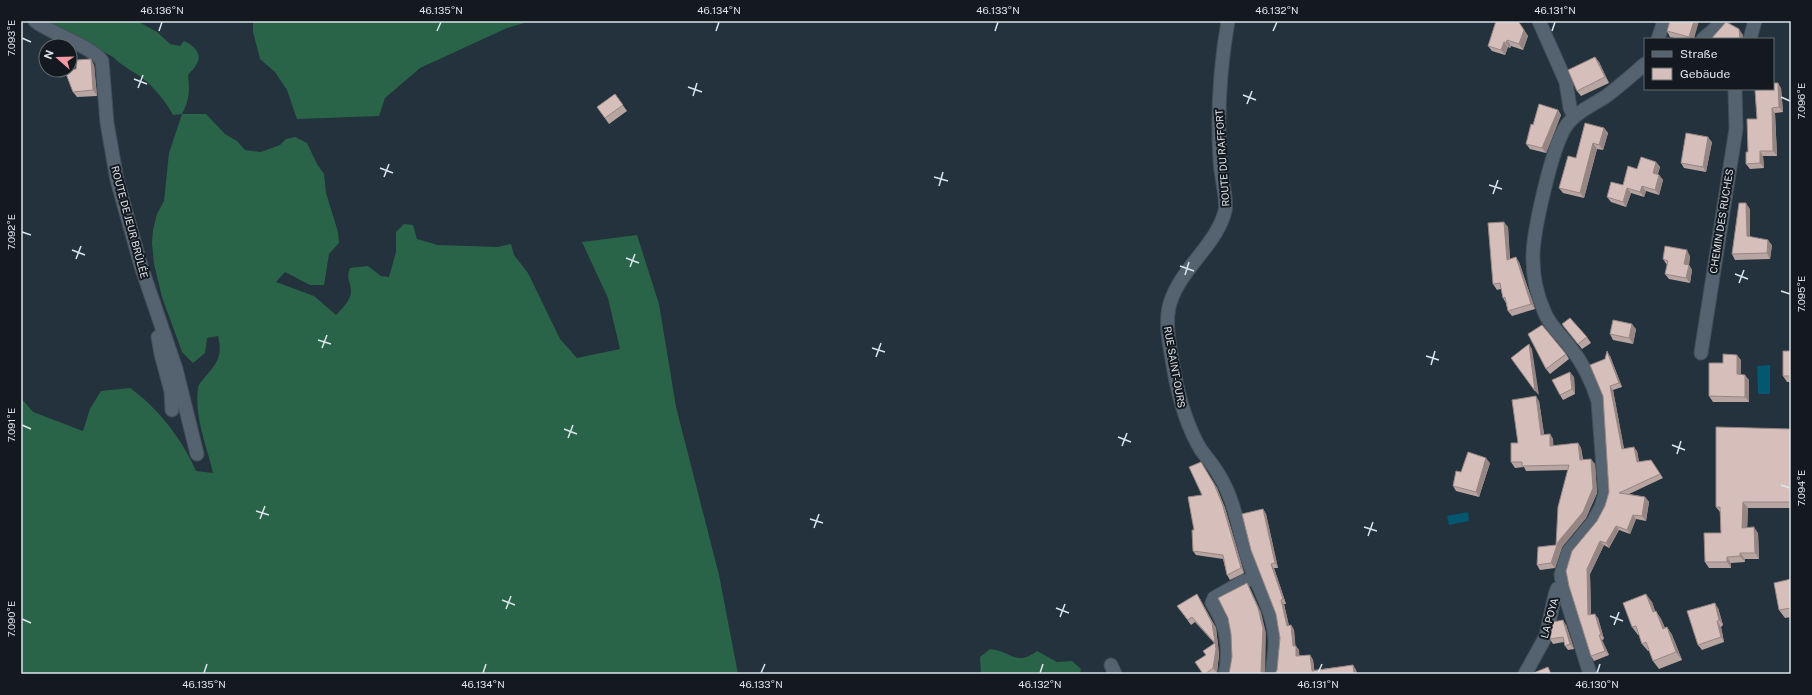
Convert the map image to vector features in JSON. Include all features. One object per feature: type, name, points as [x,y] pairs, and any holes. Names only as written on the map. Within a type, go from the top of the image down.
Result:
[{"type":"street","name":"ROUTE DE JEUR BRÛLÉE","points":[[35,21],[54,34],[95,54],[102,61],[104,69],[107,123],[117,180],[141,266],[176,370],[197,454]]},
{"type":"street","name":"ROUTE DU RAFFORT","points":[[1220,223],[1226,203],[1221,173],[1218,100],[1220,72],[1228,21]]},
{"type":"street","points":[[1539,21],[1566,82],[1570,108],[1574,117]]},
{"type":"street","points":[[1658,38],[1664,21]]},
{"type":"street","points":[[1704,38],[1724,21]]},
{"type":"street","points":[[1750,38],[1755,21]]},
{"type":"street","points":[[1590,674],[1561,575],[1568,552],[1594,522],[1605,494],[1598,401],[1594,389],[1579,359],[1552,327],[1544,312],[1535,285],[1532,260],[1535,235],[1553,159],[1566,126],[1574,117],[1606,96],[1644,65]]},
{"type":"street","name":"CHEMIN DES RUCHES","points":[[1701,353],[1736,129],[1735,90]]},
{"type":"street","name":"RUE SAINT-OURS","points":[[1220,223],[1210,242],[1177,284],[1171,295],[1168,309],[1168,332],[1178,391],[1184,413],[1191,432],[1220,475],[1232,500],[1247,558],[1272,624],[1275,642],[1272,674]]},
{"type":"street","points":[[162,330],[158,336],[158,343],[171,391],[172,410]]},
{"type":"street","points":[[1225,674],[1227,665],[1226,643],[1221,619],[1212,602],[1214,598],[1244,581],[1255,578]]},
{"type":"street","name":"LA POYA","points":[[1525,674],[1546,636],[1555,595],[1557,589],[1563,585]]},
{"type":"green space","points":[[46,21],[137,21],[157,32],[170,44],[180,46],[184,41],[194,47],[199,57],[195,66],[188,75],[188,95],[182,114],[173,115],[158,93],[142,78],[113,57]]},
{"type":"green space","points":[[253,21],[531,21],[507,28],[420,68],[385,98],[379,116],[297,119],[287,90],[275,72],[260,59],[253,32]]},
{"type":"green space","points":[[182,114],[206,114],[225,134],[237,141],[245,150],[261,152],[280,145],[286,139],[295,137],[307,143],[317,164],[324,174],[326,193],[338,232],[339,243],[329,254],[324,285],[310,285],[285,272],[276,282],[314,296],[336,315],[350,297],[351,290],[348,277],[350,268],[368,266],[381,276],[389,277],[396,252],[396,232],[404,224],[413,225],[417,239],[438,245],[498,247],[511,244],[514,255],[528,273],[560,339],[577,358],[620,349],[608,298],[582,242],[637,235],[659,304],[676,407],[719,575],[738,674],[21,674],[21,398],[33,412],[83,431],[90,409],[101,391],[130,388],[150,405],[168,425],[184,447],[196,471],[213,473],[199,421],[197,399],[199,385],[213,368],[218,359],[220,349],[218,336],[207,338],[205,353],[193,363],[182,352],[162,297],[154,264],[152,243],[153,230],[157,214],[164,201],[169,153]]},
{"type":"green space","points":[[990,649],[1018,658],[1030,656],[1037,651],[1057,662],[1072,661],[1081,669],[1080,674],[981,674],[980,657]]},
{"type":"water","points":[[1770,365],[1770,394],[1758,394],[1757,366]]},
{"type":"water","points":[[1468,512],[1469,521],[1449,525],[1447,516]]},
{"type":"building","points":[[1496,21],[1518,21],[1524,30],[1519,44],[1507,40],[1506,43],[1504,42],[1501,50],[1488,46]]},
{"type":"building","points":[[1670,21],[1694,21],[1689,37],[1667,31]]},
{"type":"building","points":[[1726,22],[1739,29],[1740,38],[1712,38]]},
{"type":"building","points":[[1595,57],[1605,77],[1577,91],[1568,70]]},
{"type":"building","points":[[91,59],[93,90],[73,92],[68,78],[78,78],[78,60]]},
{"type":"building","points":[[1774,83],[1778,83],[1779,107],[1772,108],[1773,151],[1760,151],[1760,163],[1746,164],[1746,152],[1748,152],[1747,119],[1757,119],[1755,90],[1774,90]]},
{"type":"building","points":[[615,94],[623,105],[605,118],[597,107]]},
{"type":"building","points":[[1539,104],[1558,110],[1542,148],[1526,144],[1531,124],[1533,125]]},
{"type":"building","points":[[1585,123],[1604,128],[1599,145],[1593,143],[1580,193],[1559,188],[1568,156],[1576,158]]},
{"type":"building","points":[[1686,133],[1708,137],[1703,167],[1681,163]]},
{"type":"building","points":[[1641,157],[1656,162],[1653,173],[1659,175],[1655,190],[1642,186],[1640,192],[1627,188],[1623,202],[1607,197],[1611,182],[1623,185],[1628,166],[1637,169]]},
{"type":"building","points":[[1739,203],[1746,203],[1747,236],[1768,240],[1767,253],[1732,254]]},
{"type":"building","points":[[1504,222],[1507,260],[1516,257],[1531,304],[1508,311],[1505,297],[1503,298],[1500,283],[1493,284],[1488,223]]},
{"type":"building","points":[[1665,246],[1687,250],[1684,264],[1689,265],[1686,278],[1665,274],[1668,261],[1663,259]]},
{"type":"building","points":[[1570,318],[1587,337],[1578,344],[1562,324]]},
{"type":"building","points":[[1613,320],[1632,324],[1629,338],[1610,334]]},
{"type":"building","points":[[1542,325],[1566,354],[1546,369],[1528,334]]},
{"type":"building","points":[[1529,344],[1535,391],[1511,358]]},
{"type":"building","points":[[1607,351],[1619,383],[1610,386],[1622,449],[1634,447],[1637,462],[1651,460],[1660,474],[1619,493],[1645,497],[1642,516],[1633,515],[1627,530],[1616,526],[1606,543],[1600,541],[1587,569],[1588,615],[1595,614],[1601,635],[1599,635],[1605,651],[1591,656],[1569,586],[1566,571],[1572,551],[1597,521],[1605,506],[1609,492],[1603,396],[1590,365],[1605,359]]},
{"type":"building","points":[[1783,351],[1791,351],[1791,376],[1783,376]]},
{"type":"building","points":[[1723,354],[1737,355],[1737,374],[1745,375],[1745,397],[1709,396],[1709,363],[1723,363]]},
{"type":"building","points":[[1570,372],[1572,389],[1560,395],[1552,380]]},
{"type":"building","points":[[1536,396],[1541,435],[1550,434],[1550,446],[1578,443],[1580,460],[1591,459],[1593,488],[1583,512],[1558,542],[1551,563],[1537,565],[1538,547],[1556,545],[1558,507],[1569,465],[1522,466],[1522,462],[1511,462],[1511,443],[1518,443],[1512,400]]},
{"type":"building","points":[[1716,427],[1791,429],[1791,502],[1743,502],[1742,528],[1754,527],[1755,553],[1740,553],[1740,556],[1727,557],[1727,562],[1705,562],[1704,533],[1721,533],[1720,507],[1716,507]]},
{"type":"building","points":[[1468,452],[1486,458],[1476,492],[1453,486],[1456,471],[1461,472]]},
{"type":"building","points":[[1201,462],[1214,484],[1222,503],[1241,568],[1227,575],[1223,555],[1193,551],[1192,530],[1194,530],[1188,497],[1202,495],[1189,467]]},
{"type":"building","points":[[1263,509],[1275,563],[1271,564],[1283,599],[1281,600],[1287,626],[1291,625],[1293,646],[1296,646],[1296,656],[1310,655],[1312,671],[1353,665],[1354,674],[1275,674],[1277,670],[1280,638],[1276,614],[1251,550],[1242,514]]},
{"type":"building","points":[[1791,579],[1791,608],[1779,610],[1774,583]]},
{"type":"building","points":[[1247,583],[1258,608],[1263,628],[1261,672],[1264,674],[1229,674],[1232,657],[1231,634],[1228,618],[1218,598]]},
{"type":"building","points":[[1197,594],[1212,623],[1216,649],[1213,668],[1205,674],[1203,674],[1195,662],[1206,655],[1203,651],[1215,643],[1192,617],[1188,620],[1177,606]]},
{"type":"building","points":[[1646,594],[1653,612],[1656,611],[1663,629],[1667,627],[1676,652],[1653,661],[1646,642],[1642,644],[1636,626],[1632,627],[1623,603]]},
{"type":"building","points":[[1715,603],[1721,637],[1698,645],[1687,611]]},
{"type":"building","points":[[1563,620],[1570,644],[1565,646],[1563,637],[1550,639],[1553,622]]},
{"type":"building","points":[[1548,667],[1551,674],[1531,674]]}]
